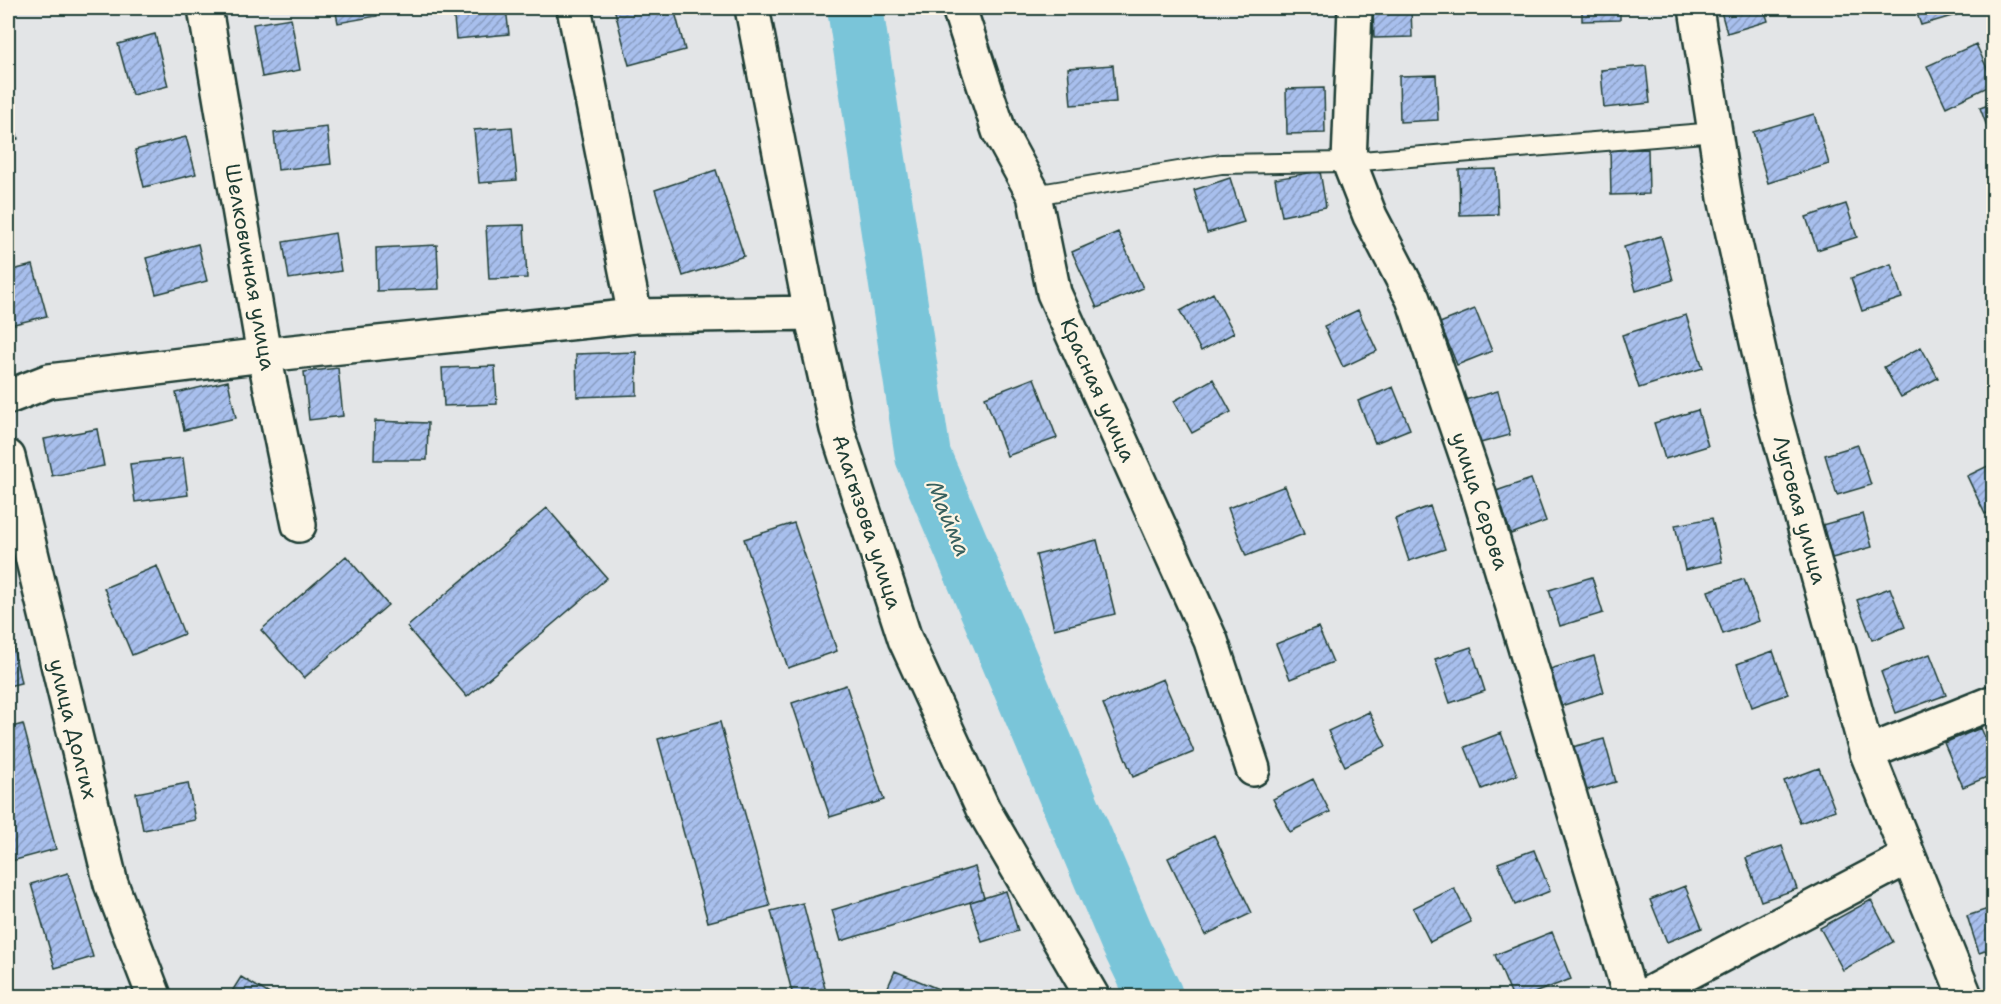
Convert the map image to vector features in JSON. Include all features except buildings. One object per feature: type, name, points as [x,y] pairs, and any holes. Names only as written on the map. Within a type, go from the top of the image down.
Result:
[{"type":"street","name":"Шелковичная улица","points":[[205,8],[264,355],[299,525]]},
{"type":"street","points":[[574,8],[635,316]]},
{"type":"street","name":"Алагызова улица","points":[[753,8],[811,313],[837,429],[905,639],[984,810],[1092,996]]},
{"type":"street","name":"Красная улица","points":[[959,8],[999,131],[1034,195],[1054,293],[1211,641],[1253,769]]},
{"type":"street","name":"улица Серова","points":[[1355,8],[1349,162],[1370,216],[1413,299],[1476,484],[1630,996]]},
{"type":"street","name":"Луговая улица","points":[[1696,8],[1725,198],[1771,405],[1867,753],[1965,996]]},
{"type":"street","points":[[8,397],[49,381],[264,355],[635,316],[811,313]]},
{"type":"street","name":"улица Долгих","points":[[8,457],[111,884],[154,996]]},
{"type":"street","points":[[1867,753],[1994,702]]},
{"type":"street","points":[[1644,996],[1908,856]]},
{"type":"lane","points":[[1034,195],[1221,164],[1349,162],[1716,132]]},
{"type":"waterway","name":"Майма","points":[[855,8],[923,456],[1127,938],[1155,996]]}]
